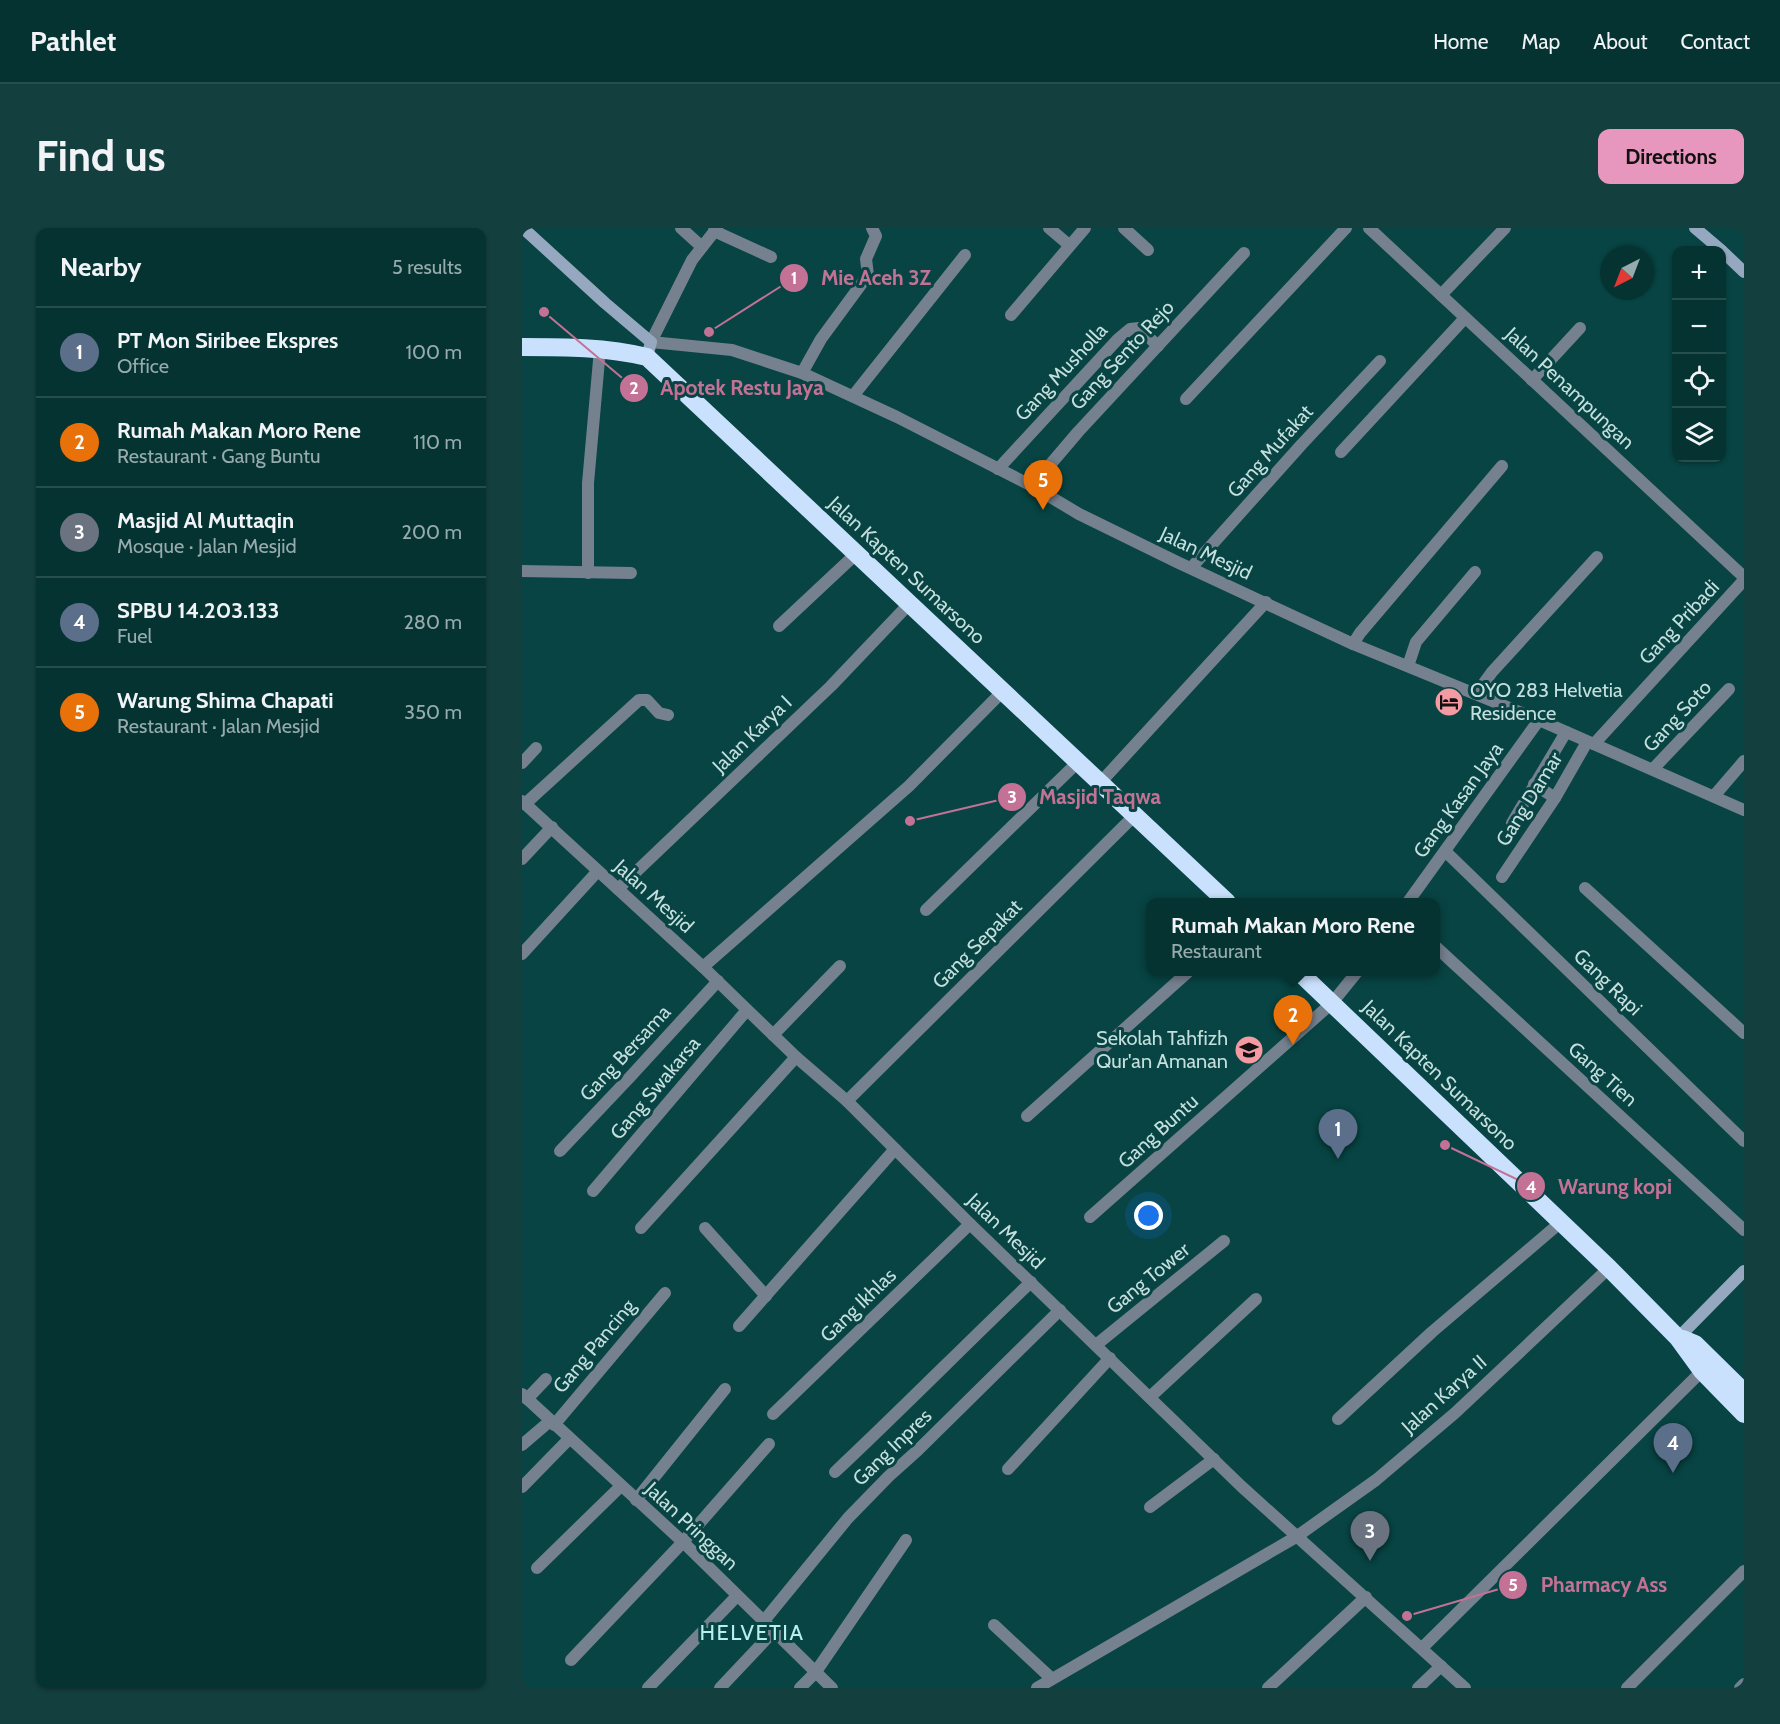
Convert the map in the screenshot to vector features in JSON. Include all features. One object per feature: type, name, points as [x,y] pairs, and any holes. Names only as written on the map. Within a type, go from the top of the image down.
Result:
[{"type":"highway","points":[[522,346],[649,350]]},
{"type":"highway","name":"Jalan Kapten Sumarsono","points":[[649,350],[856,553],[1222,898]]},
{"type":"highway","name":"Jalan Kapten Sumarsono","points":[[1303,976],[1609,1268],[1678,1338],[1702,1371],[1744,1414]]},
{"type":"highway","name":"Jalan Kapten Sumarsono","points":[[1678,1338],[1695,1344],[1744,1392]]},
{"type":"street","points":[[523,228],[605,303],[649,350],[692,260],[716,229],[771,257]]},
{"type":"street","points":[[681,228],[702,247]]},
{"type":"street","points":[[802,373],[821,339],[868,275],[866,259],[876,236],[872,228]]},
{"type":"street","points":[[1049,228],[1070,245]]},
{"type":"street","points":[[1011,315],[1085,228]]},
{"type":"street","points":[[1124,228],[1148,250]]},
{"type":"street","points":[[1186,399],[1346,228]]},
{"type":"street","points":[[1441,295],[1505,228]]},
{"type":"street","points":[[1695,228],[1715,246]]},
{"type":"street","name":"Jalan Penampungan","points":[[1376,230],[1465,318],[1744,579]]},
{"type":"street","name":"Gang Sento Rejo","points":[[1032,486],[1078,432],[1244,253]]},
{"type":"street","points":[[853,396],[965,255]]},
{"type":"street","points":[[1726,256],[1744,272]]},
{"type":"street","points":[[1341,452],[1465,318]]},
{"type":"street","name":"Gang Musholla","points":[[998,469],[1118,339],[1130,329],[1139,328],[1158,346]]},
{"type":"street","points":[[1532,380],[1580,328]]},
{"type":"street","points":[[588,573],[588,483],[600,349]]},
{"type":"street","name":"Jalan Mesjid","points":[[649,350],[732,351],[802,373],[853,396],[1032,486],[1079,514],[1353,644],[1539,720],[1744,810]]},
{"type":"street","name":"Gang Mufakat","points":[[1191,568],[1380,361]]},
{"type":"street","points":[[1353,644],[1359,633],[1502,466]]},
{"type":"street","points":[[779,626],[856,553]]},
{"type":"street","points":[[1476,694],[1492,672],[1597,556]]},
{"type":"street","points":[[522,571],[631,573]]},
{"type":"street","points":[[1408,666],[1416,642],[1475,572]]},
{"type":"street","name":"Gang Pribadi","points":[[1590,743],[1744,579]]},
{"type":"street","points":[[1100,783],[1266,602]]},
{"type":"street","name":"Jalan Karya I","points":[[618,889],[831,686],[910,603]]},
{"type":"street","name":"Gang Soto","points":[[1653,770],[1729,689]]},
{"type":"street","points":[[703,967],[909,786],[1003,691]]},
{"type":"street","points":[[524,802],[639,700],[646,700],[659,713],[668,715]]},
{"type":"street","name":"Gang Kasan Jaya","points":[[1412,898],[1539,720]]},
{"type":"street","points":[[1512,823],[1566,732]]},
{"type":"street","name":"Gang Damar","points":[[1502,877],[1590,743]]},
{"type":"street","points":[[522,763],[536,748]]},
{"type":"street","points":[[1714,796],[1744,761]]},
{"type":"street","points":[[926,910],[1078,762]]},
{"type":"street","points":[[1534,784],[1555,798]]},
{"type":"street","name":"Jalan Mesjid","points":[[524,802],[597,872],[718,981],[796,1057],[847,1101],[970,1224],[1296,1537],[1465,1688]]},
{"type":"street","name":"Gang Sepakat","points":[[847,1101],[1135,815]]},
{"type":"street","points":[[522,859],[552,827]]},
{"type":"street","name":"Gang Rapi","points":[[1445,851],[1744,1141]]},
{"type":"street","points":[[522,954],[597,872]]},
{"type":"street","points":[[1585,888],[1744,1033]]},
{"type":"street","name":"Gang Tien","points":[[1440,951],[1744,1230]]},
{"type":"street","points":[[773,1035],[840,966]]},
{"type":"street","points":[[1027,1116],[1184,976]]},
{"type":"street","points":[[1332,1003],[1354,976]]},
{"type":"street","name":"Gang Bersama","points":[[560,1151],[718,981]]},
{"type":"street","name":"Gang Buntu","points":[[1090,1217],[1332,1003]]},
{"type":"street","name":"Gang Swakarsa","points":[[593,1191],[747,1010]]},
{"type":"street","points":[[641,1228],[796,1057]]},
{"type":"street","points":[[739,1326],[896,1149]]},
{"type":"street","points":[[1338,1419],[1432,1332],[1561,1222]]},
{"type":"street","name":"Gang Ikhlas","points":[[773,1414],[970,1224]]},
{"type":"street","points":[[705,1228],[766,1296]]},
{"type":"street","name":"Gang Tower","points":[[1096,1345],[1224,1241]]},
{"type":"street","name":"Jalan Karya II","points":[[1037,1688],[1296,1537],[1376,1479],[1455,1413],[1609,1268]]},
{"type":"street","points":[[1678,1338],[1744,1271]]},
{"type":"street","points":[[835,1472],[1031,1282]]},
{"type":"street","name":"Gang Pancing","points":[[522,1445],[552,1423],[665,1293]]},
{"type":"street","points":[[1150,1397],[1256,1299]]},
{"type":"street","name":"Gang Inpres","points":[[764,1622],[848,1518],[1060,1310]]},
{"type":"street","points":[[1008,1469],[1110,1358]]},
{"type":"street","points":[[1422,1648],[1702,1371]]},
{"type":"street","points":[[525,1397],[546,1379]]},
{"type":"street","points":[[636,1500],[725,1389]]},
{"type":"street","name":"Jalan Pringgan","points":[[525,1397],[568,1439],[683,1542],[832,1688]]},
{"type":"street","points":[[522,1486],[568,1439]]},
{"type":"street","points":[[571,1660],[683,1542],[769,1444]]},
{"type":"street","points":[[1150,1507],[1214,1459]]},
{"type":"street","points":[[537,1568],[621,1486]]},
{"type":"street","points":[[801,1688],[815,1673],[906,1540]]},
{"type":"street","points":[[1627,1688],[1744,1571]]},
{"type":"street","points":[[648,1688],[737,1596]]},
{"type":"street","points":[[1268,1688],[1365,1597]]},
{"type":"street","points":[[994,1625],[1052,1679]]},
{"type":"street","points":[[720,1688],[773,1632]]},
{"type":"street","points":[[1418,1688],[1441,1666]]},
{"type":"street","points":[[1740,1688],[1744,1684]]},
{"type":"place","name":"Apotek Restu Jaya","points":[[544,312]]},
{"type":"place","name":"Mie Aceh 3Z","points":[[709,332]]},
{"type":"place","name":"Warung Shima Chapati","points":[[1043,510]]},
{"type":"place","name":"OYO 283 Helvetia Residence","points":[[1449,702]]},
{"type":"place","name":"Masjid Taqwa","points":[[910,821]]},
{"type":"place","name":"Rumah Makan Moro Rene","points":[[1293,1045]]},
{"type":"place","name":"Sekolah Tahfizh Qur'an Amanan","points":[[1249,1050]]},
{"type":"place","name":"Warung kopi","points":[[1445,1145]]},
{"type":"place","name":"PT Mon Siribee Ekspres","points":[[1338,1159]]},
{"type":"place","name":"SPBU 14.203.133","points":[[1673,1473]]},
{"type":"place","name":"Masjid Al Muttaqin","points":[[1370,1561]]},
{"type":"place","name":"Pharmacy Ass","points":[[1407,1616]]},
{"type":"district","name":"HELVETIA","points":[[752,1632]]}]
